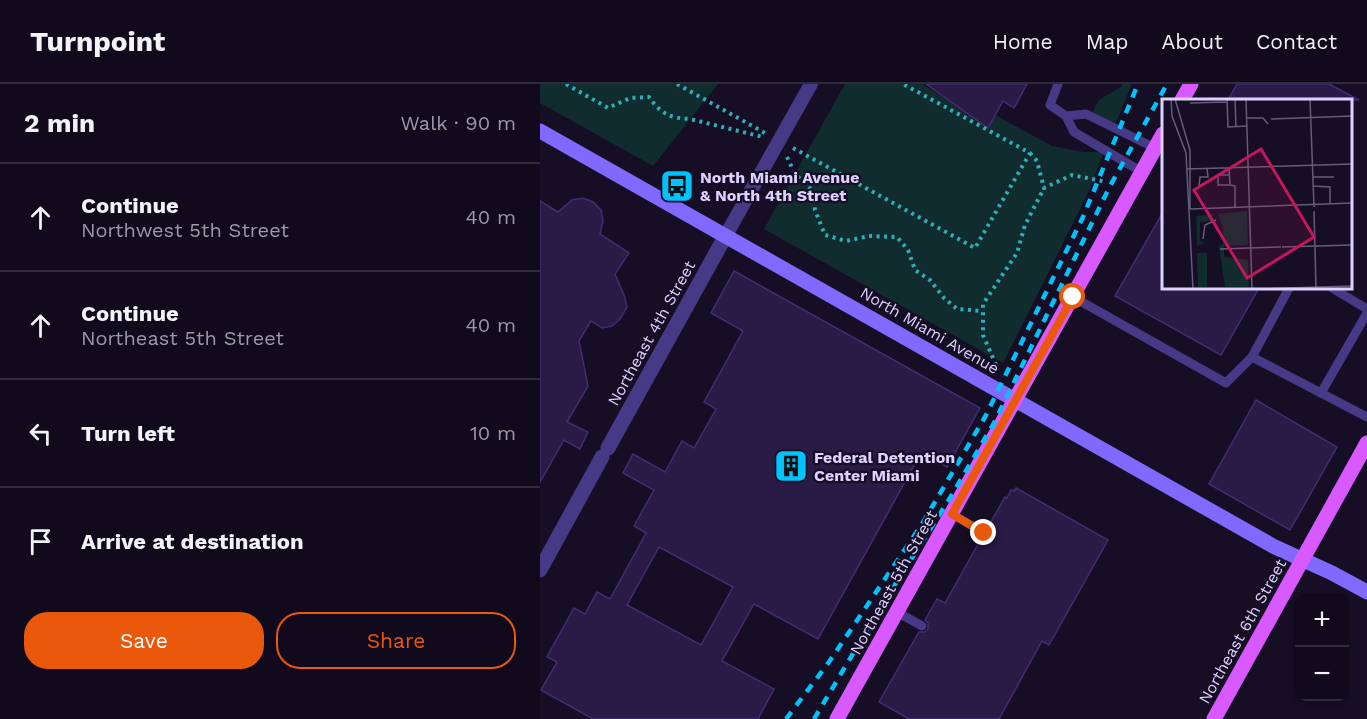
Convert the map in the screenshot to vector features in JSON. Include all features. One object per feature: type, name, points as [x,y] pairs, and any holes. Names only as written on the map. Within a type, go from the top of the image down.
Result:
[{"type":"main road","points":[[1183,99],[1191,84]]},
{"type":"main road","name":"North Miami Avenue","points":[[540,132],[1263,540],[1367,592]]},
{"type":"main road","name":"Northeast 5th Street","points":[[837,719],[1159,141]]},
{"type":"main road","name":"Northeast 6th Street","points":[[1214,719],[1367,443]]},
{"type":"street","points":[[726,235],[812,84]]},
{"type":"street","name":"Northeast 4th Street","points":[[540,570],[726,235]]},
{"type":"lane","points":[[1058,84],[1050,105],[1066,116],[1074,132],[1142,172]]},
{"type":"lane","points":[[1066,116],[1086,114],[1159,141]]},
{"type":"lane","points":[[1073,297],[1226,383],[1252,357],[1288,290]]},
{"type":"lane","points":[[1321,393],[1367,311],[1335,290]]},
{"type":"lane","points":[[1252,357],[1367,417]]},
{"type":"lane","points":[[952,514],[984,533]]},
{"type":"lane","points":[[897,612],[922,626]]},
{"type":"path","points":[[566,84],[608,108],[630,98],[649,97],[659,111],[679,118],[690,118],[779,141],[795,174],[813,191],[815,210],[825,235],[846,241],[869,236],[897,237],[908,250],[915,270],[930,280],[944,298],[957,309],[982,311]]},
{"type":"path","points":[[677,84],[975,248],[1030,153]]},
{"type":"path","points":[[903,84],[1030,153],[1037,162],[1044,188]]},
{"type":"path","points":[[996,365],[983,335],[983,304],[1017,253],[1025,225],[1044,188],[1071,175],[1107,182]]},
{"type":"green space","points":[[540,84],[718,84],[653,166],[540,103]]},
{"type":"green space","points":[[845,84],[922,84],[987,128],[995,115],[1052,146],[1083,152],[1104,152],[1090,189],[1003,363],[764,229]]},
{"type":"green space","points":[[1121,84],[1132,84],[1114,127],[1101,122],[1093,111],[1099,100],[1122,86]]},
{"type":"building","points":[[926,84],[1027,84],[1014,108],[1003,101],[988,128]]},
{"type":"building","points":[[1237,84],[1329,84],[1359,100],[1352,99],[1229,99]]},
{"type":"building","points":[[583,198],[593,202],[601,210],[603,221],[600,234],[629,253],[615,274],[627,307],[620,319],[612,326],[602,328],[591,321],[579,341],[588,386],[567,422],[588,432],[580,449],[564,440],[540,482],[540,201],[558,212],[572,200]]},
{"type":"building","points":[[1162,214],[1162,290],[1258,290],[1221,355],[1115,296]]},
{"type":"building","name":"Federal Detention Center Miami","points":[[734,271],[980,408],[947,467],[921,453],[818,639],[754,604],[722,661],[774,689],[758,719],[593,719],[541,690],[557,662],[547,657],[574,608],[585,614],[597,592],[610,599],[646,533],[634,526],[654,490],[623,473],[633,454],[665,472],[682,441],[694,448],[716,409],[704,402],[743,331],[711,313]],"holes":[[[659,547],[733,587],[701,645],[627,605]]]},
{"type":"building","points":[[1256,400],[1337,447],[1290,530],[1209,484]]},
{"type":"building","points":[[1016,488],[1108,540],[1049,645],[1042,641],[999,719],[909,719],[879,702],[919,632],[925,632],[928,629],[928,623],[925,620],[937,599],[945,603],[981,539],[987,539],[990,536],[988,527],[1005,497],[1007,498],[1011,490],[1014,491]]},
{"type":"railway","points":[[786,719],[829,662],[922,524],[985,417],[1083,217],[1138,84]]},
{"type":"railway","points":[[814,719],[994,423],[1110,186],[1167,84]]},
{"type":"place","name":"North Miami Avenue & North 4th Street","points":[[677,186]]},
{"type":"place","name":"Federal Detention Center Miami","points":[[791,466]]},
{"type":"route","points":[[984,533],[952,514],[1073,297]]}]
